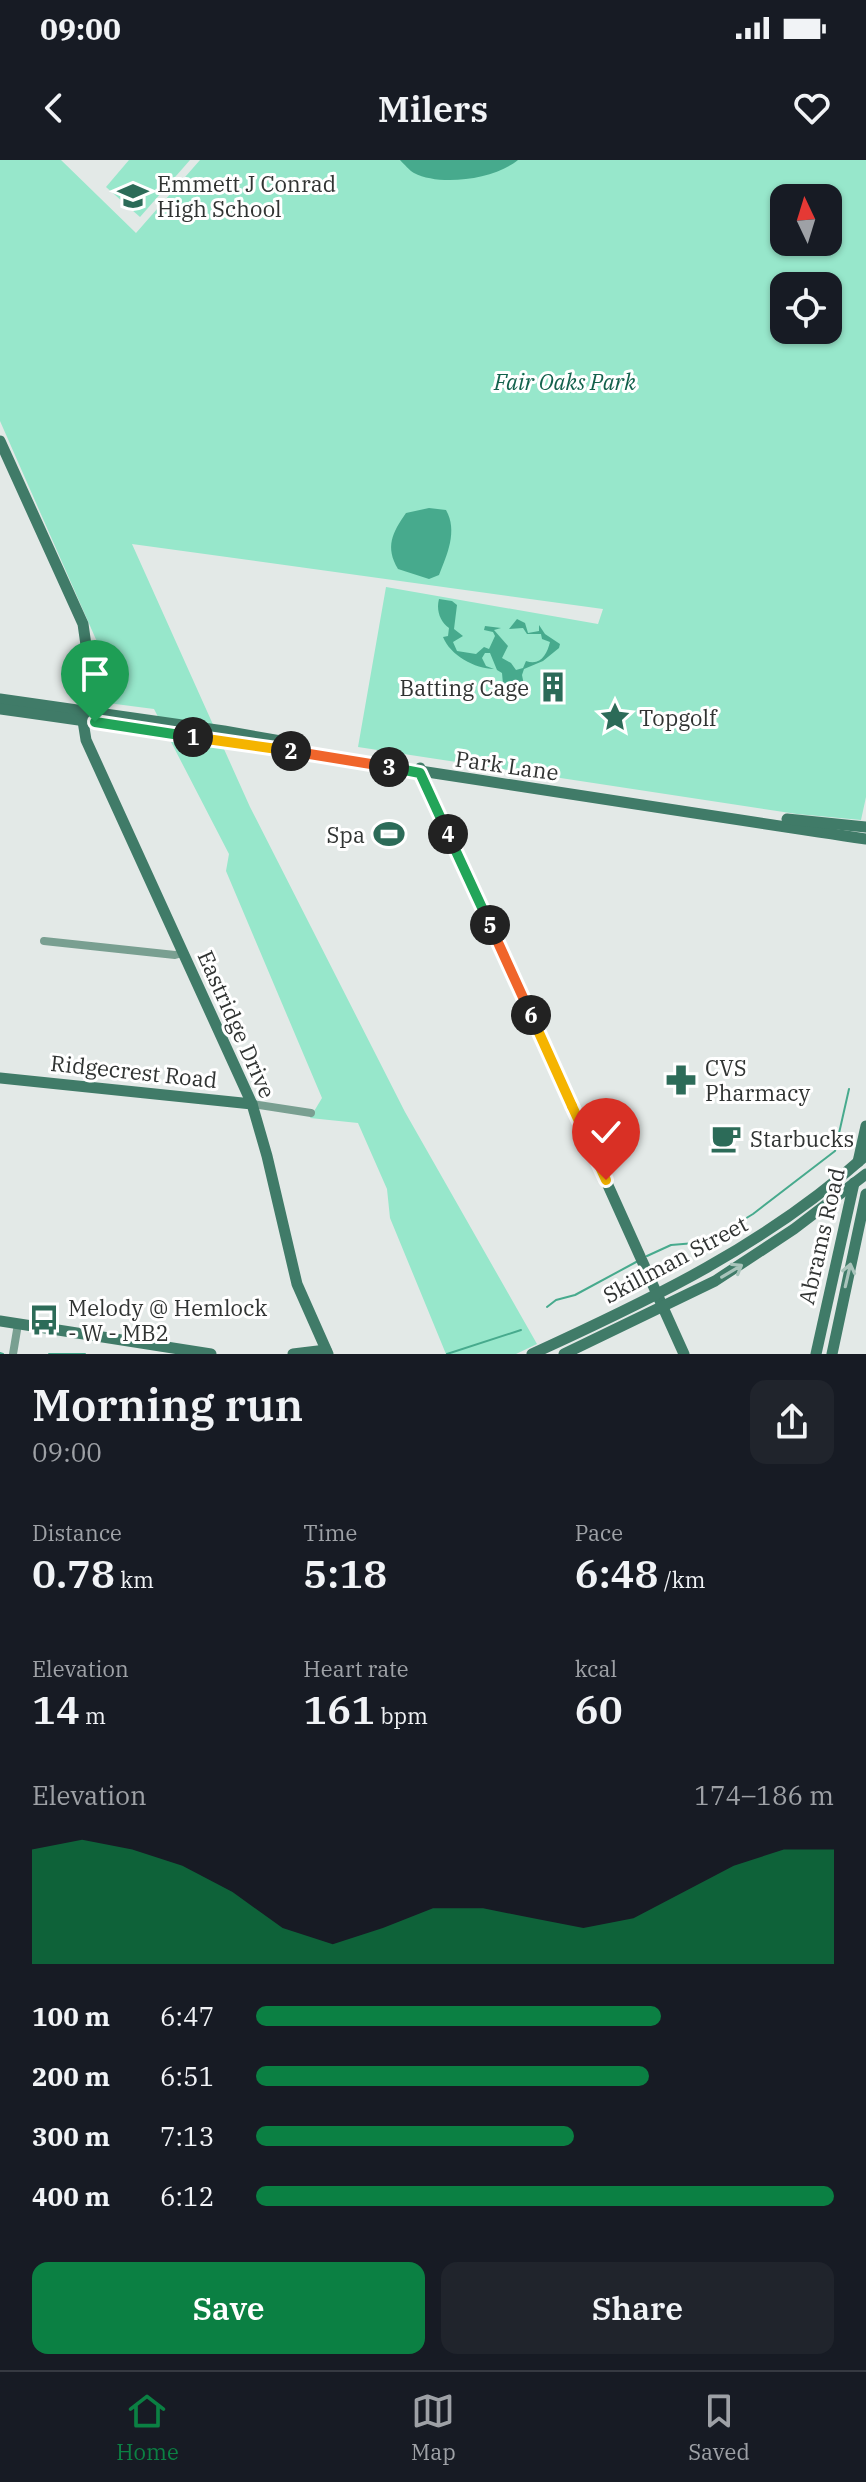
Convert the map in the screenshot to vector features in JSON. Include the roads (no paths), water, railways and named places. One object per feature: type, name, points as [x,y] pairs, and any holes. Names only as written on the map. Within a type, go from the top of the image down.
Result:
[{"type":"main road","points":[[0,441],[83,624],[89,666],[84,715]]},
{"type":"main road","name":"Park Lane","points":[[0,699],[420,769],[866,827]]},
{"type":"main road","name":"Park Lane","points":[[0,709],[84,715]]},
{"type":"main road","name":"Eastridge Drive","points":[[84,715],[83,729],[90,749],[252,1104],[293,1273],[327,1352]]},
{"type":"main road","points":[[420,769],[684,1354]]},
{"type":"main road","name":"Park Lane","points":[[420,769],[438,775],[866,839]]},
{"type":"main road","points":[[432,798],[431,786],[438,775]]},
{"type":"main road","name":"Ridgecrest Road","points":[[0,1078],[252,1104]]},
{"type":"main road","name":"Abrams Road","points":[[816,1354],[862,1159],[866,1126]]},
{"type":"main road","name":"Skillman Street","points":[[532,1354],[658,1295],[760,1238],[862,1159]]},
{"type":"main road","name":"Skillman Street","points":[[564,1354],[663,1308],[741,1266],[866,1174]]},
{"type":"main road","name":"Abrams Road","points":[[832,1354],[866,1194]]},
{"type":"main road","points":[[827,1301],[841,1305]]},
{"type":"main road","points":[[0,1321],[211,1354]]},
{"type":"main road","points":[[293,1354],[327,1352]]},
{"type":"street","points":[[44,941],[175,955],[182,953]]},
{"type":"street","name":"Ridgecrest Road","points":[[252,1104],[311,1113]]},
{"type":"street","points":[[13,1354],[18,1324]]},
{"type":"waterway","points":[[647,1256],[671,1245],[707,1242],[753,1214],[835,1151],[849,1089]]},
{"type":"waterway","points":[[547,1307],[638,1261]]},
{"type":"waterway","points":[[447,1354],[521,1330]]},
{"type":"waterway","points":[[49,1354],[85,1354]]},
{"type":"place","name":"Emmett J Conrad High School","points":[[133,196]]},
{"type":"place","name":"Batting Cage","points":[[553,687]]},
{"type":"place","name":"Topgolf","points":[[615,717]]},
{"type":"place","name":"Spa","points":[[389,834]]},
{"type":"place","name":"CVS Pharmacy","points":[[681,1080]]},
{"type":"place","name":"Starbucks","points":[[726,1138]]},
{"type":"place","name":"Melody @ Hemlock - W - MB2","points":[[44,1320]]},
{"type":"park label","name":"Fair Oaks Park","points":[[565,381]]}]
